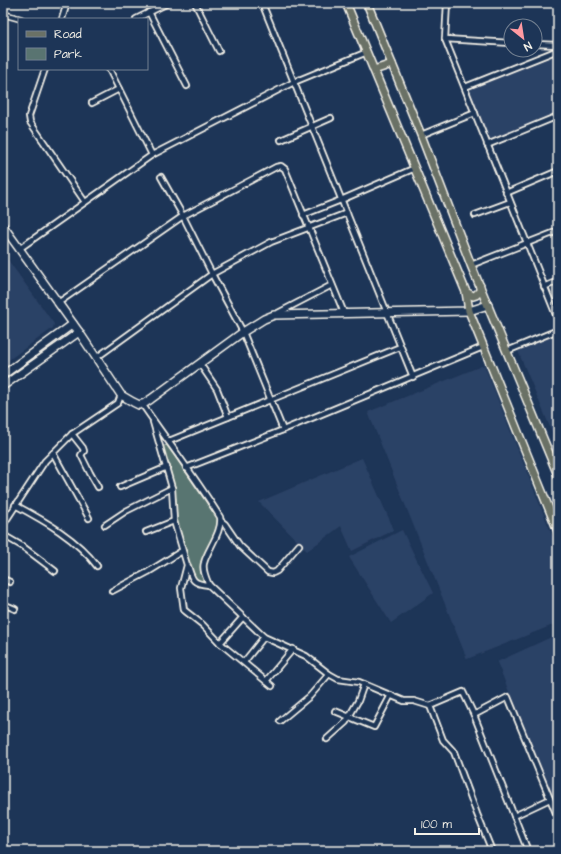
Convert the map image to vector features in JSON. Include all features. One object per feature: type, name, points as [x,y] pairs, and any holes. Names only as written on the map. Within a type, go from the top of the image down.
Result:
[{"type":"main road","points":[[346,3],[466,292],[469,311],[558,531]]},
{"type":"main road","points":[[367,3],[421,135],[480,286],[558,475]]},
{"type":"main road","points":[[374,70],[392,64]]},
{"type":"main road","points":[[466,292],[473,296],[476,295],[480,291],[480,286]]},
{"type":"street","points":[[62,18],[67,3]]},
{"type":"street","points":[[138,18],[168,3]]},
{"type":"street","points":[[195,3],[219,51]]},
{"type":"street","points":[[262,3],[413,377]]},
{"type":"street","points":[[447,3],[444,39],[465,87],[526,244],[558,320]]},
{"type":"street","points":[[149,12],[187,86]]},
{"type":"street","points":[[3,14],[18,18]]},
{"type":"street","points":[[444,39],[503,43]]},
{"type":"street","points":[[543,44],[558,45]]},
{"type":"street","points":[[465,87],[558,50]]},
{"type":"street","points":[[19,249],[152,155],[294,82],[367,52]]},
{"type":"street","points":[[45,70],[29,116],[30,122],[85,202]]},
{"type":"street","points":[[110,70],[152,155]]},
{"type":"street","points":[[92,103],[119,89]]},
{"type":"street","points":[[421,135],[475,113]]},
{"type":"street","points":[[487,145],[558,116]]},
{"type":"street","points":[[281,140],[331,118]]},
{"type":"street","points":[[58,304],[183,216],[276,167],[281,166],[285,169],[344,313]]},
{"type":"street","points":[[303,215],[415,168]]},
{"type":"street","points":[[506,193],[558,171]]},
{"type":"street","points":[[161,178],[183,216],[243,332],[283,430]]},
{"type":"street","points":[[475,215],[510,202]]},
{"type":"street","points":[[96,358],[212,274],[271,242],[347,213]]},
{"type":"street","points":[[3,226],[79,332],[121,395],[139,405],[152,399],[243,332],[264,319],[332,285]]},
{"type":"street","points":[[472,265],[558,231]]},
{"type":"street","points":[[544,287],[558,281]]},
{"type":"street","points":[[274,315],[469,311],[488,305]]},
{"type":"street","points":[[3,375],[73,324]]},
{"type":"street","points":[[507,351],[558,330]]},
{"type":"street","points":[[3,386],[79,332]]},
{"type":"street","points":[[169,441],[400,347]]},
{"type":"street","points":[[186,468],[283,430],[483,347]]},
{"type":"street","points":[[200,364],[216,389],[228,417]]},
{"type":"street","points":[[3,526],[15,505],[45,461],[72,434],[118,403],[121,395]]},
{"type":"street","points":[[142,404],[203,490],[223,523],[240,546],[268,572],[272,573],[277,571],[299,545]]},
{"type":"street","points":[[152,418],[172,488],[174,521],[182,551],[191,577],[195,582],[201,585],[209,585]]},
{"type":"street","points":[[72,434],[84,449],[80,455],[98,486]]},
{"type":"street","points":[[53,453],[89,518]]},
{"type":"street","points":[[120,487],[166,467]]},
{"type":"street","points":[[105,524],[126,511],[172,488]]},
{"type":"street","points":[[15,505],[45,521],[89,555],[98,566]]},
{"type":"street","points":[[146,532],[174,521]]},
{"type":"street","points":[[223,523],[204,564],[204,574],[209,585],[264,637],[306,656],[338,679],[364,684],[404,701],[414,701],[430,706],[463,692],[474,715],[528,851]]},
{"type":"street","points":[[3,535],[22,546],[55,571]]},
{"type":"street","points":[[112,591],[148,572],[182,551]]},
{"type":"street","points":[[187,565],[181,588],[184,610],[203,625],[220,643],[272,686]]},
{"type":"street","points":[[3,579],[10,582]]},
{"type":"street","points":[[3,604],[15,609]]},
{"type":"street","points":[[220,643],[243,617]]},
{"type":"street","points":[[244,662],[264,637]]},
{"type":"street","points":[[266,681],[293,649]]},
{"type":"street","points":[[280,722],[310,696],[329,674]]},
{"type":"street","points":[[327,739],[346,722],[358,701],[364,684]]},
{"type":"street","points":[[335,711],[374,728],[391,695]]},
{"type":"street","points":[[474,715],[508,697],[558,818]]},
{"type":"street","points":[[430,706],[443,740],[454,752],[476,814],[492,851]]},
{"type":"street","points":[[514,816],[550,799]]},
{"type":"shaded area","points":[[558,55],[558,114],[488,142],[468,93],[471,92],[469,89]]},
{"type":"shaded area","points":[[3,253],[54,324],[53,328],[3,364]]},
{"type":"shaded area","points":[[558,334],[558,446],[518,351]]},
{"type":"shaded area","points":[[484,365],[558,550],[558,623],[467,659],[368,412]]},
{"type":"shaded area","points":[[362,458],[394,530],[352,551],[341,526],[307,551],[259,502]]},
{"type":"shaded area","points":[[402,530],[433,593],[391,623],[349,557]]},
{"type":"shaded area","points":[[558,634],[558,813],[497,662]]},
{"type":"green space","points":[[167,445],[219,521],[201,565],[201,573],[205,583],[195,580],[175,524],[176,499],[161,447]]}]
